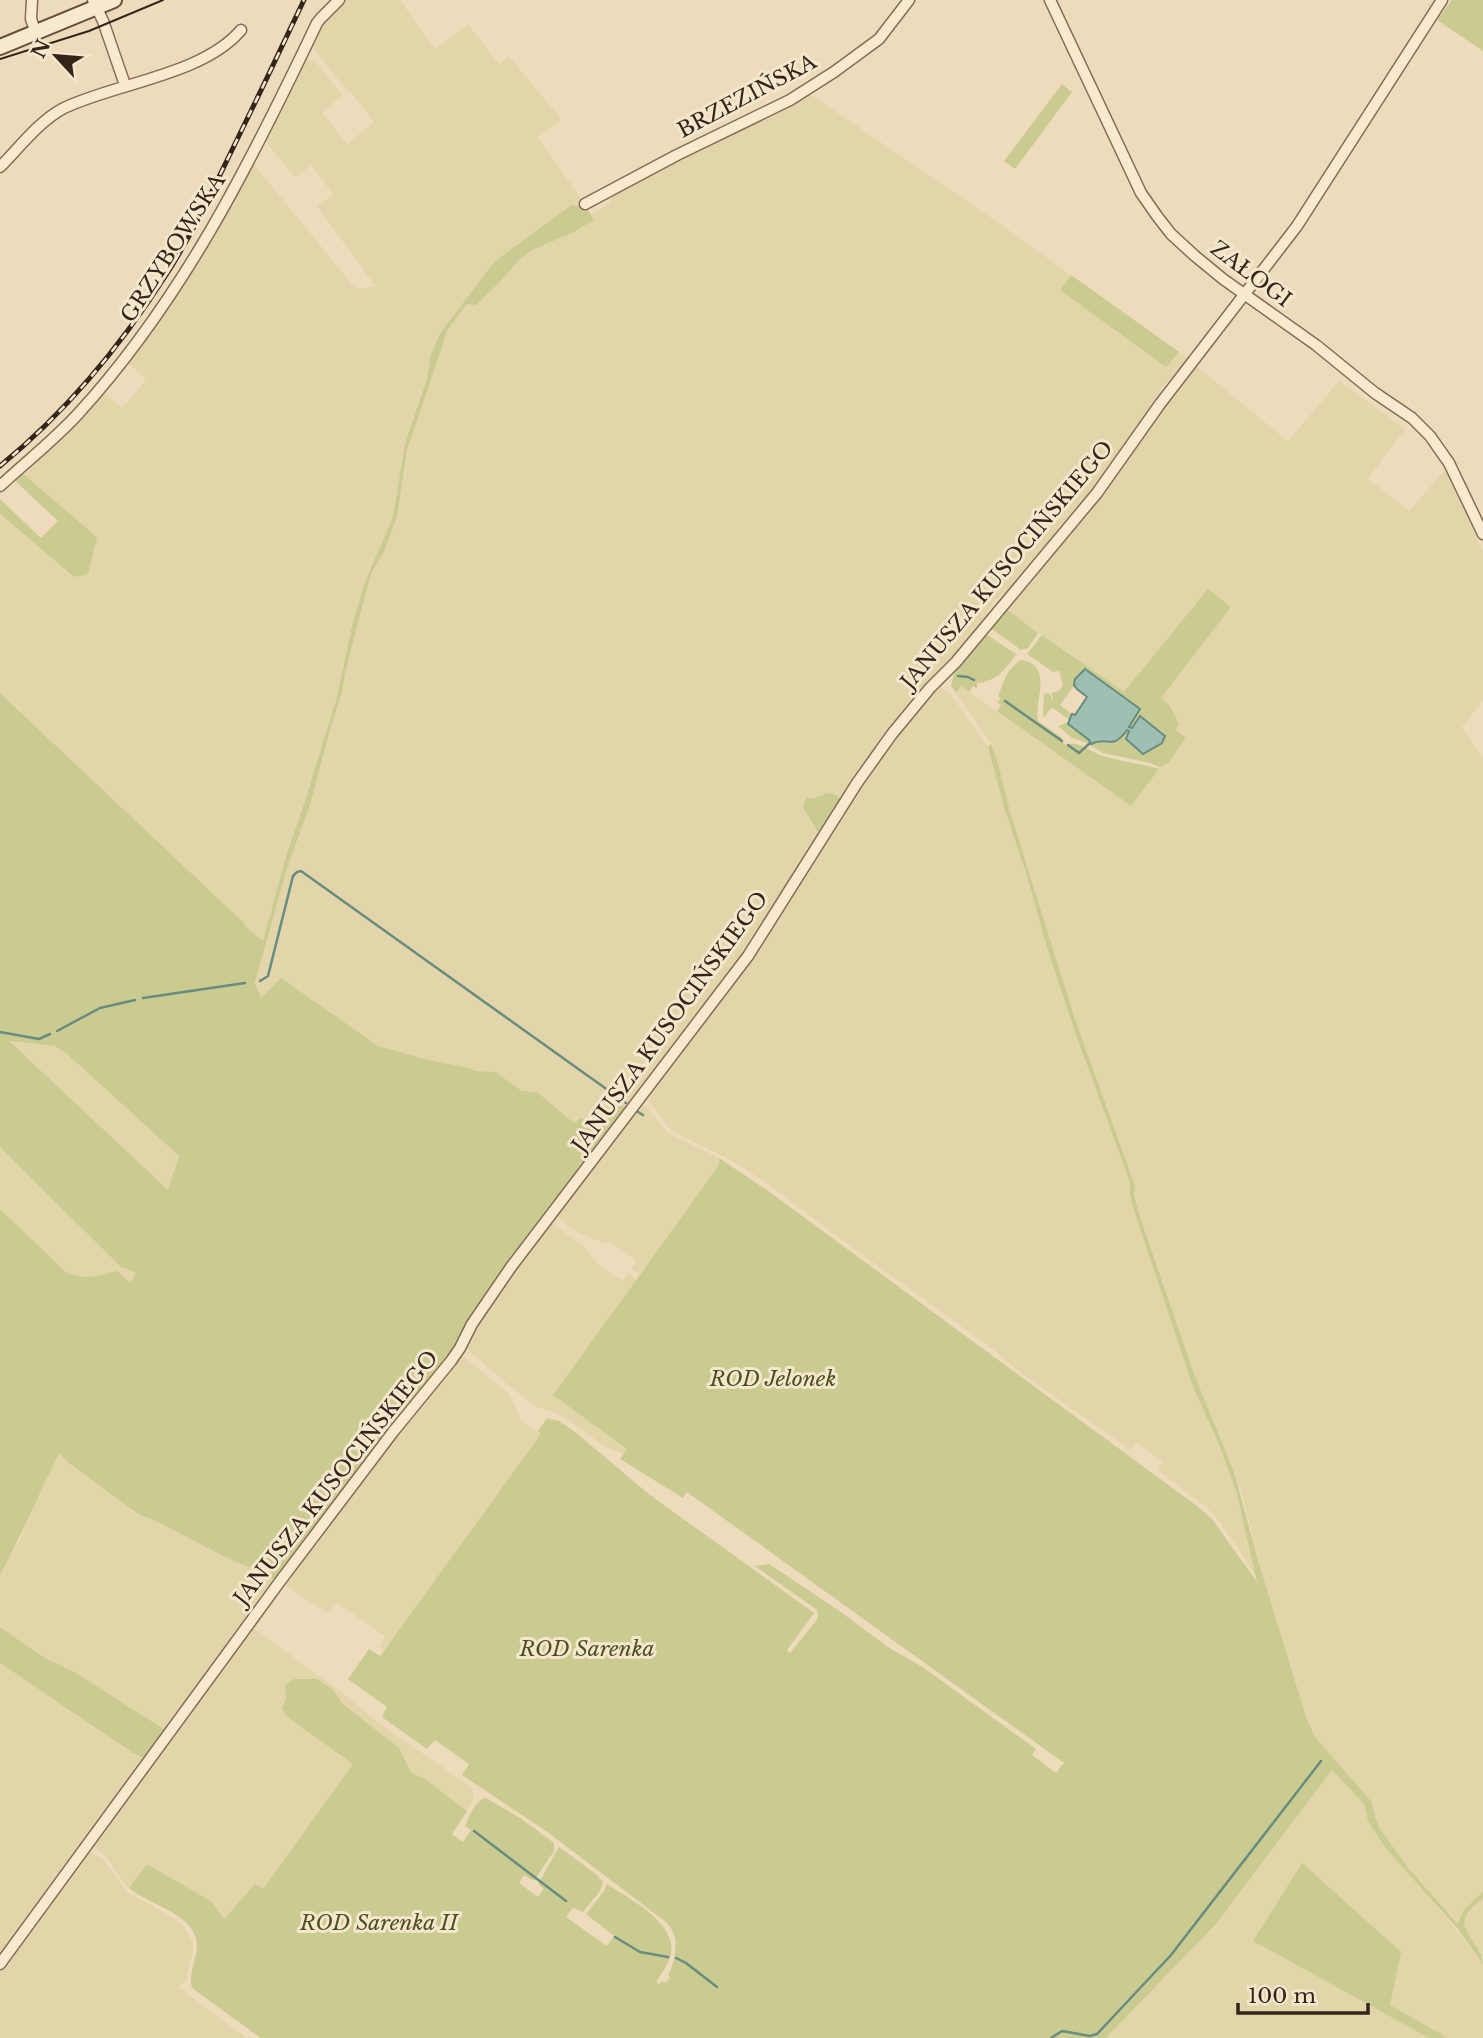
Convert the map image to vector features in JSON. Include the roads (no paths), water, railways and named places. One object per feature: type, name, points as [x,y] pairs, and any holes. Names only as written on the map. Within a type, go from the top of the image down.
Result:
[{"type":"street","points":[[33,0],[31,19],[36,33]]},
{"type":"street","points":[[0,47],[95,4],[114,0]]},
{"type":"street","name":"BRZEZIŃSKA","points":[[585,204],[790,100],[879,39],[909,0]]},
{"type":"street","name":"ZAŁOGI","points":[[1050,0],[1141,192],[1171,234],[1195,256],[1316,345],[1375,393],[1412,418],[1430,436],[1449,463],[1483,534]]},
{"type":"street","name":"JANUSZA KUSOCIŃSKIEGO","points":[[0,1964],[281,1580],[393,1432],[451,1361],[510,1267],[748,956],[857,783],[892,734],[1080,513],[1297,226],[1443,0]]},
{"type":"street","name":"GRZYBOWSKA","points":[[0,486],[77,415],[166,302],[239,183],[317,23],[338,1]]},
{"type":"street","points":[[95,4],[125,85]]},
{"type":"street","points":[[0,167],[36,130],[62,109],[125,85],[190,65],[235,37],[241,30]]},
{"type":"waterway","points":[[958,676],[974,680]]},
{"type":"waterway","points":[[1005,701],[1062,741]]},
{"type":"waterway","points":[[1068,745],[1079,753],[1090,743]]},
{"type":"waterway","points":[[260,981],[268,976],[293,876],[301,871],[626,1103]]},
{"type":"waterway","points":[[143,998],[245,983]]},
{"type":"waterway","points":[[57,1031],[100,1008],[135,1000]]},
{"type":"waterway","points":[[0,1032],[39,1039],[50,1034]]},
{"type":"waterway","points":[[638,1112],[643,1115]]},
{"type":"waterway","points":[[1051,2038],[1062,2031],[1090,2036],[1097,2034],[1171,1955],[1321,1761]]},
{"type":"waterway","points":[[474,1831],[566,1901]]},
{"type":"waterway","points":[[615,1937],[640,1952],[668,1957]]},
{"type":"waterway","points":[[676,1958],[717,1987]]},
{"type":"tram line","points":[[0,59],[89,31],[163,0]]},
{"type":"railway","points":[[0,466],[47,423],[91,377],[130,328],[166,275],[201,213],[304,0]]},
{"type":"park label","name":"ROD Jelonek","points":[[773,1379]]},
{"type":"park label","name":"ROD Sarenka","points":[[587,1649]]},
{"type":"park label","name":"ROD Sarenka II","points":[[379,1923]]}]
